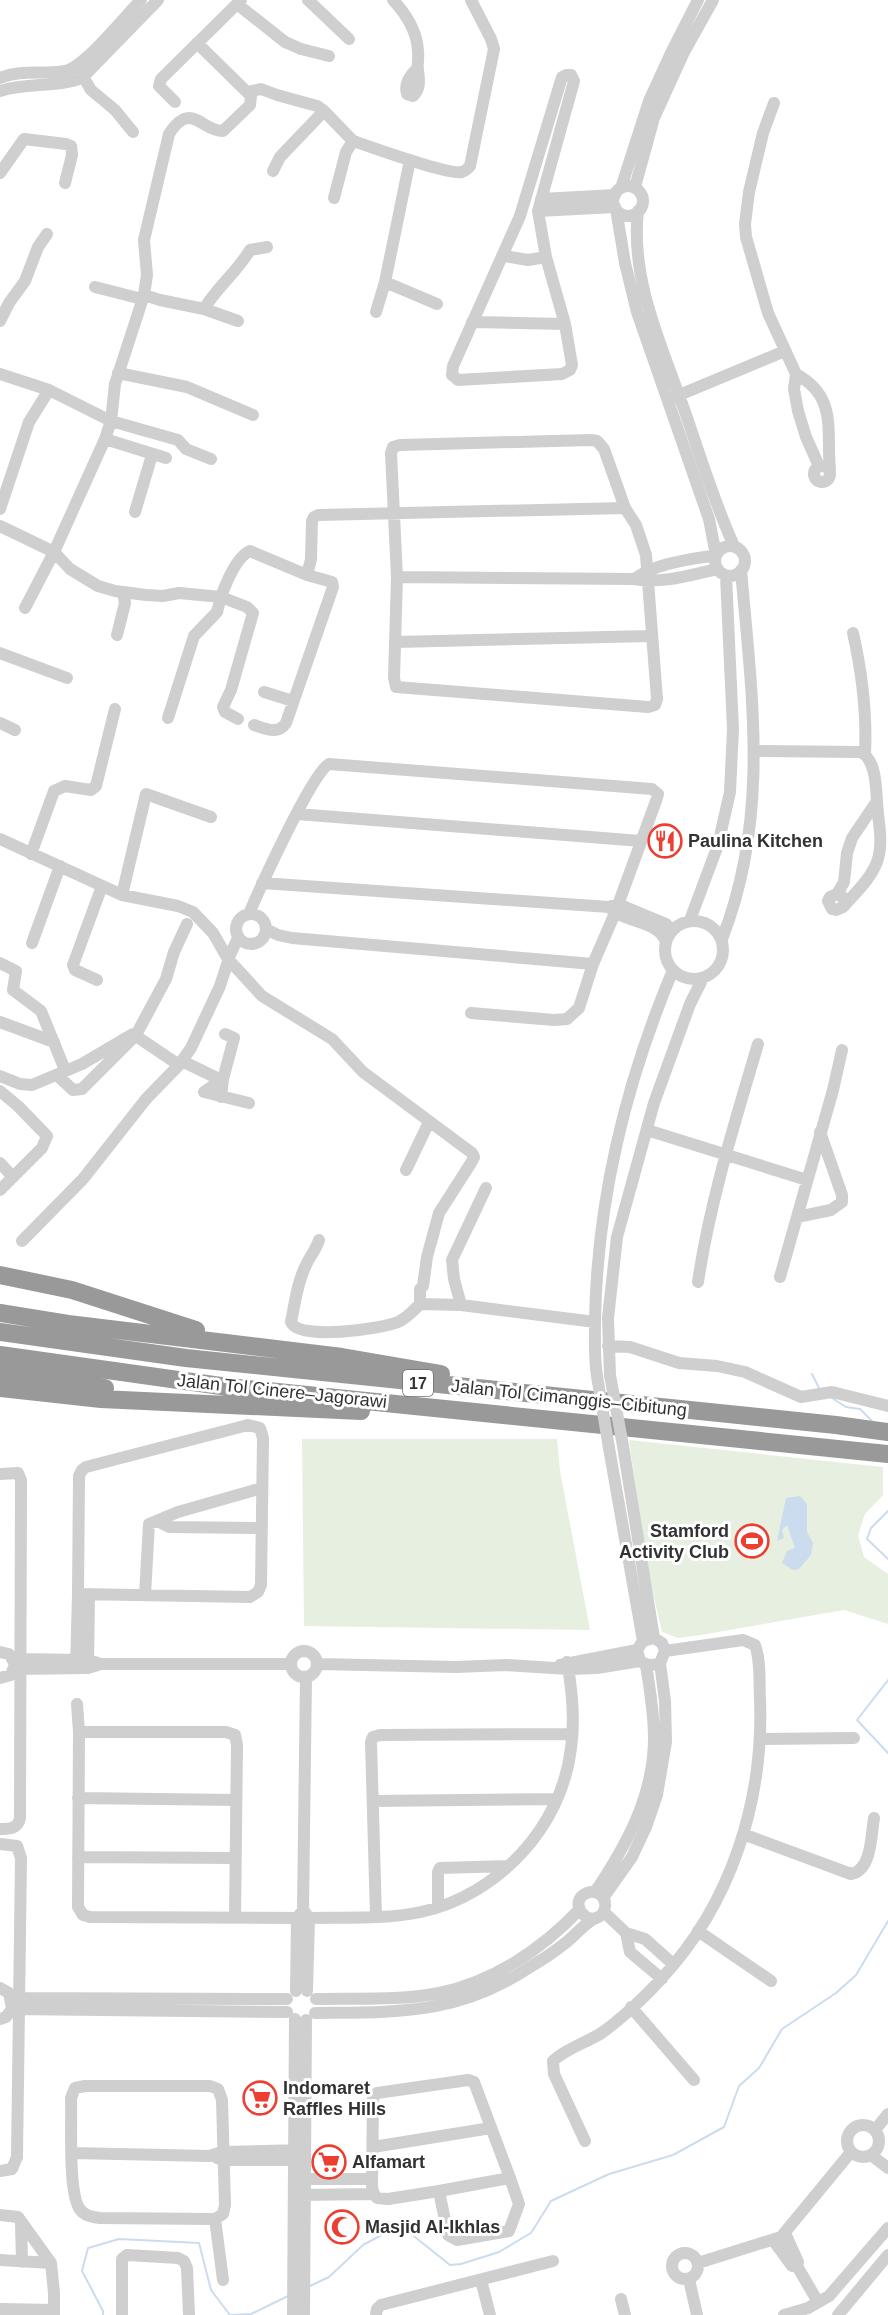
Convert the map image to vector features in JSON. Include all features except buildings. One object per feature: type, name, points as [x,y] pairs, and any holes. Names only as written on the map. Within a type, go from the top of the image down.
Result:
[{"type":"highway","points":[[0,1275],[72,1290],[241,1344]]},
{"type":"highway","points":[[0,1313],[68,1324],[342,1357],[591,1400]]},
{"type":"highway","name":"Jalan Tol Cimanggis–Cibitung","points":[[0,1332],[186,1358],[888,1432]]},
{"type":"highway","name":"Jalan Tol Cinere–Jagorawi","points":[[0,1354],[228,1387],[564,1420]]},
{"type":"highway","points":[[0,1370],[195,1404]]},
{"type":"highway","points":[[0,1388],[101,1399],[564,1420]]},
{"type":"highway","name":"Jalan Tol Cimanggis–Cibitung","points":[[564,1420],[888,1454]]},
{"type":"street","points":[[0,78],[22,72],[68,70],[77,65],[141,3],[158,0]]},
{"type":"street","points":[[308,0],[349,39]]},
{"type":"street","points":[[393,0],[408,18],[415,32],[418,51],[417,69]]},
{"type":"street","points":[[248,92],[261,88],[317,106],[353,141],[410,160],[456,172],[464,171],[470,166],[494,49],[471,0]]},
{"type":"street","points":[[698,0],[670,53],[649,101],[617,200],[625,263],[637,312],[720,514],[734,546],[741,551],[744,557],[741,570],[755,722],[754,795],[748,845],[736,899],[722,939]]},
{"type":"street","points":[[539,205],[617,200],[635,188],[654,117],[684,52],[713,0]]},
{"type":"street","points":[[175,102],[161,90],[159,82],[239,2],[285,42],[301,50],[329,56]]},
{"type":"street","points":[[0,91],[30,84],[69,83],[82,78],[141,3]]},
{"type":"street","points":[[25,608],[54,552],[111,422],[115,384],[143,297],[147,275],[144,240],[169,134],[175,124],[186,119],[197,119],[216,130],[223,131],[250,105],[252,100],[248,92],[197,43]]},
{"type":"street","points":[[77,65],[82,78],[91,90],[120,114],[134,132]]},
{"type":"street","points":[[571,75],[574,81],[539,205],[546,257],[565,324],[572,360],[570,370],[458,380],[452,375],[453,366],[504,256],[520,216],[561,80],[564,76],[571,75]]},
{"type":"street","points":[[774,103],[755,165],[745,224],[748,250],[762,296],[784,351],[796,374],[814,388],[825,403],[828,449],[825,468],[813,453],[798,411],[794,389],[796,374]]},
{"type":"street","points":[[273,171],[280,157],[324,111]]},
{"type":"street","points":[[0,173],[24,139],[68,144],[72,148],[65,183]]},
{"type":"street","points":[[334,198],[346,152],[353,141]]},
{"type":"street","points":[[376,312],[385,282],[410,160]]},
{"type":"street","points":[[617,200],[626,215],[638,211],[643,205],[643,197],[635,188]]},
{"type":"street","points":[[638,211],[636,233],[642,278],[673,397],[710,519],[716,555],[722,573],[733,729],[730,792],[718,845],[690,920]]},
{"type":"street","points":[[0,321],[9,303],[25,281],[38,247],[46,234]]},
{"type":"street","points":[[204,309],[250,250],[267,247]]},
{"type":"street","points":[[504,256],[528,260],[546,257]]},
{"type":"street","points":[[385,282],[436,304]]},
{"type":"street","points":[[95,287],[204,309],[238,321]]},
{"type":"street","points":[[472,322],[565,324]]},
{"type":"street","points":[[673,397],[784,351]]},
{"type":"street","points":[[118,373],[187,387],[253,415]]},
{"type":"street","points":[[0,374],[48,390],[111,422],[178,440],[186,449],[211,459]]},
{"type":"street","points":[[0,509],[29,422],[48,390]]},
{"type":"street","points":[[105,439],[166,458]]},
{"type":"street","points":[[597,441],[604,449],[625,508],[636,525],[648,576],[657,699],[655,705],[648,707],[396,687],[394,682],[397,578],[394,512],[391,453],[393,447],[597,441]]},
{"type":"street","points":[[813,453],[828,449]]},
{"type":"street","points":[[135,512],[152,454]]},
{"type":"street","points":[[307,575],[311,559],[312,522],[316,515],[625,508]]},
{"type":"street","points":[[0,526],[54,552],[65,565],[94,585],[123,593],[163,596],[180,592],[221,597],[247,607],[253,613],[231,690],[223,707],[225,712],[238,719]]},
{"type":"street","points":[[397,578],[634,579],[648,576],[670,563],[716,555],[725,547],[734,546]]},
{"type":"street","points":[[168,718],[194,636],[217,612],[224,587],[245,553],[250,551],[307,575],[332,582],[333,587],[286,723],[281,729],[269,730],[254,725]]},
{"type":"street","points":[[648,576],[676,580],[690,574],[741,570]]},
{"type":"street","points":[[117,635],[125,603],[123,593]]},
{"type":"street","points":[[854,633],[862,676],[865,754]]},
{"type":"street","points":[[396,642],[651,636]]},
{"type":"street","points":[[0,652],[67,678]]},
{"type":"street","points":[[264,692],[293,701]]},
{"type":"street","points":[[32,854],[54,791],[64,786],[91,790],[96,786],[115,709]]},
{"type":"street","points":[[0,723],[15,730]]},
{"type":"street","points":[[755,751],[860,752],[865,754],[870,761],[877,791],[881,831],[878,857],[871,875],[843,907],[844,899],[837,894],[844,882],[847,853],[852,838],[877,801]]},
{"type":"street","points":[[249,914],[297,814],[324,767],[335,763],[652,789],[657,792],[658,796],[641,841],[592,964],[579,1008],[567,1019],[545,1020],[471,1013]]},
{"type":"street","points":[[122,895],[146,794],[211,817]]},
{"type":"street","points":[[297,814],[641,841]]},
{"type":"street","points":[[0,839],[122,895],[146,902],[182,907],[193,912],[213,933],[228,959],[261,996],[332,1040],[363,1072],[471,1151],[474,1157],[442,1207],[436,1221],[423,1286],[420,1289],[420,1304],[408,1317],[397,1323],[335,1332],[304,1331],[294,1327],[291,1322],[297,1287],[306,1263],[314,1254],[319,1240]]},
{"type":"street","points":[[32,943],[60,866]]},
{"type":"street","points":[[844,882],[857,891]]},
{"type":"street","points":[[262,883],[614,908],[668,937]]},
{"type":"street","points":[[97,980],[75,970],[73,965],[102,886]]},
{"type":"street","points":[[22,1241],[83,1179],[146,1099],[180,1063],[191,1048],[220,986],[228,959],[238,938],[237,923],[249,914],[259,916],[263,920],[265,934],[258,942],[247,944],[238,938]]},
{"type":"street","points":[[599,1895],[635,1824],[652,1760],[654,1726],[623,1446],[610,1375],[609,1310],[614,1249],[647,1130],[675,1042],[703,978],[716,969],[722,960],[724,949],[722,939],[716,930],[709,924],[690,920],[680,924],[668,937],[664,951],[667,962],[673,970],[688,978],[703,978]]},
{"type":"street","points":[[0,963],[15,969],[13,990],[39,1008],[54,1042],[61,1072],[73,1090],[82,1089],[136,1035],[166,979],[174,952],[187,924]]},
{"type":"street","points":[[266,929],[292,938],[592,964]]},
{"type":"street","points":[[585,2141],[554,2074],[553,2061],[605,2030],[631,2007],[662,1979],[698,1931],[732,1869],[743,1834],[760,1739],[757,1650],[752,1642],[743,1640],[663,1657],[653,1666],[644,1651],[594,1355],[598,1248],[622,1118],[648,1035],[673,970]]},
{"type":"street","points":[[0,1022],[54,1042]]},
{"type":"street","points":[[221,1097],[222,1079],[234,1038],[225,1034]]},
{"type":"street","points":[[0,1077],[32,1085],[82,1065],[131,1035],[136,1035],[180,1063],[222,1079]]},
{"type":"street","points":[[698,1282],[725,1155],[758,1044]]},
{"type":"street","points":[[780,1277],[842,1050]]},
{"type":"street","points":[[222,1079],[204,1092],[249,1103]]},
{"type":"street","points":[[18,1106],[32,1085]]},
{"type":"street","points":[[0,1091],[45,1133],[47,1139],[42,1148],[0,1190]]},
{"type":"street","points":[[406,1170],[429,1122]]},
{"type":"street","points":[[647,1130],[807,1180]]},
{"type":"street","points":[[797,1217],[831,1210],[839,1207],[842,1202],[842,1195],[820,1132]]},
{"type":"street","points":[[0,1163],[13,1177]]},
{"type":"street","points":[[461,1305],[452,1260],[486,1188]]},
{"type":"street","points":[[420,1304],[461,1305],[596,1322]]},
{"type":"street","points":[[608,1346],[630,1347],[679,1363],[736,1370],[766,1380],[801,1397],[832,1392],[888,1406]]},
{"type":"street","points":[[84,1594],[250,1597],[255,1595],[261,1585],[263,1438],[260,1428],[248,1425],[86,1467],[82,1470],[79,1476],[86,1664]]},
{"type":"street","points":[[0,1474],[15,1472],[21,1476],[17,1664],[20,1818],[13,1828],[0,1829]]},
{"type":"street","points":[[145,1595],[149,1524],[178,1512],[262,1488]]},
{"type":"street","points":[[157,1521],[169,1527],[262,1528]]},
{"type":"street","points":[[318,1664],[597,1668],[662,1643],[667,1726],[664,1760],[657,1795],[632,1857],[599,1895]]},
{"type":"street","points":[[302,1650],[313,1653],[318,1664],[314,1672],[306,1677],[296,1674],[291,1664],[292,1657],[302,1650]]},
{"type":"street","points":[[0,1652],[9,1654],[17,1664]]},
{"type":"street","points":[[17,1664],[291,1664]]},
{"type":"street","points":[[0,1678],[11,1675],[17,1664]]},
{"type":"street","points":[[76,1704],[79,1732],[78,1906],[83,1914],[90,1917],[235,1918],[303,1915],[376,1917],[420,1912],[475,1891],[509,1866],[538,1833],[556,1799],[567,1770],[572,1734],[568,1666]]},
{"type":"street","points":[[299,2310],[306,1677]]},
{"type":"street","points":[[79,1732],[231,1732],[236,1740],[235,1918]]},
{"type":"street","points":[[376,1917],[371,1742],[376,1735],[572,1734]]},
{"type":"street","points":[[760,1739],[854,1738]]},
{"type":"street","points":[[78,1798],[236,1800]]},
{"type":"street","points":[[372,1801],[556,1799]]},
{"type":"street","points":[[743,1834],[851,1874],[857,1873],[867,1859],[874,1818]]},
{"type":"street","points":[[0,1844],[14,1845],[20,1852],[15,2003],[17,2157],[12,2169],[0,2171]]},
{"type":"street","points":[[78,1857],[235,1858]]},
{"type":"street","points":[[438,1907],[440,1868],[509,1866]]},
{"type":"street","points":[[588,1892],[599,1895],[606,1905],[604,1912],[592,1919],[586,1918],[579,1910],[578,1903],[581,1896],[588,1892]]},
{"type":"street","points":[[301,2005],[418,1996],[456,1989],[490,1975],[531,1952],[558,1931],[579,1910]]},
{"type":"street","points":[[604,1912],[626,1933],[645,1939],[673,1964]]},
{"type":"street","points":[[15,2003],[301,2005],[403,2011],[451,2004],[490,1989],[526,1970],[564,1944],[592,1919]]},
{"type":"street","points":[[698,1931],[771,1981]]},
{"type":"street","points":[[626,1933],[630,1952],[662,1979]]},
{"type":"street","points":[[0,1988],[9,1993],[15,2003]]},
{"type":"street","points":[[0,2019],[6,2017],[15,2003]]},
{"type":"street","points":[[631,2007],[694,2080]]},
{"type":"street","points":[[439,2191],[446,2230],[451,2239],[457,2240],[509,2231],[519,2204],[510,2178],[491,2128],[476,2083],[473,2081],[377,2093],[373,2098],[372,2179],[374,2194],[379,2199],[510,2178]]},
{"type":"street","points":[[85,2086],[215,2088],[222,2095],[225,2211],[215,2219],[88,2216],[79,2208],[75,2194],[73,2153],[71,2093],[75,2088],[85,2086]]},
{"type":"street","points":[[875,2130],[888,2114]]},
{"type":"street","points":[[879,2150],[857,2156],[851,2152],[847,2138],[850,2131],[862,2124],[875,2130],[879,2136],[879,2150],[888,2168]]},
{"type":"street","points":[[373,2147],[491,2128]]},
{"type":"street","points":[[698,2263],[773,2240],[785,2233],[851,2152]]},
{"type":"street","points":[[73,2153],[209,2156],[300,2155]]},
{"type":"street","points":[[300,2179],[372,2179]]},
{"type":"street","points":[[300,2195],[374,2194]]},
{"type":"street","points":[[0,2215],[15,2216],[51,2263],[54,2312],[0,2309]]},
{"type":"street","points":[[215,2219],[223,2280]]},
{"type":"street","points":[[21,2223],[22,2262]]},
{"type":"street","points":[[784,2315],[808,2308],[829,2296],[888,2228]]},
{"type":"street","points":[[785,2233],[798,2262],[797,2266],[818,2302]]},
{"type":"street","points":[[773,2240],[792,2265],[797,2266]]},
{"type":"street","points":[[687,2253],[694,2256],[698,2263],[695,2276],[689,2279],[675,2274],[672,2267],[674,2260],[687,2253]]},
{"type":"street","points":[[838,2315],[888,2254]]},
{"type":"street","points":[[122,2315],[122,2259],[127,2255],[178,2258],[184,2261],[187,2268],[189,2315],[184,2315]]},
{"type":"street","points":[[0,2260],[51,2263]]},
{"type":"street","points":[[376,2315],[377,2309],[381,2306],[553,2261]]},
{"type":"street","points":[[689,2279],[698,2315]]},
{"type":"street","points":[[481,2280],[490,2315]]},
{"type":"street","points":[[611,2315],[625,2313],[621,2299]]},
{"type":"green space","points":[[302,1439],[557,1439],[560,1471],[590,1630],[304,1626]]},
{"type":"green space","name":"Stamford Activity Club","points":[[629,1440],[883,1467],[883,1495],[865,1514],[858,1535],[864,1557],[888,1574],[888,1624],[844,1610],[678,1638],[662,1632],[648,1571]]},
{"type":"water","points":[[800,1496],[807,1504],[807,1532],[813,1543],[811,1555],[799,1569],[793,1570],[782,1563],[787,1551],[795,1548],[787,1525],[782,1530],[784,1538],[777,1541],[786,1498]]},
{"type":"waterway","points":[[812,1374],[820,1390]]},
{"type":"waterway","points":[[832,1398],[846,1407],[860,1409],[873,1422]]},
{"type":"waterway","points":[[888,1511],[871,1528],[867,1539],[888,1559]]},
{"type":"waterway","points":[[888,1680],[857,1720],[888,1753]]},
{"type":"waterway","points":[[310,2286],[329,2277],[363,2245],[400,2225],[450,2265],[461,2264],[499,2252],[531,2233],[551,2201],[609,2174],[673,2155],[724,2127],[739,2086],[759,2068],[782,2029],[836,1993],[856,1975],[888,1921]]},
{"type":"waterway","points":[[103,2315],[82,2271],[88,2248],[119,2239],[199,2243],[211,2290],[230,2315],[251,2314],[288,2296]]},
{"type":"place","name":"Paulina Kitchen","points":[[665,841]]},
{"type":"place","name":"Stamford Activity Club","points":[[752,1541]]},
{"type":"place","name":"Indomaret Raffles Hills","points":[[260,2098]]},
{"type":"place","name":"Alfamart","points":[[329,2162]]},
{"type":"place","name":"Masjid Al-Ikhlas","points":[[342,2227]]}]
